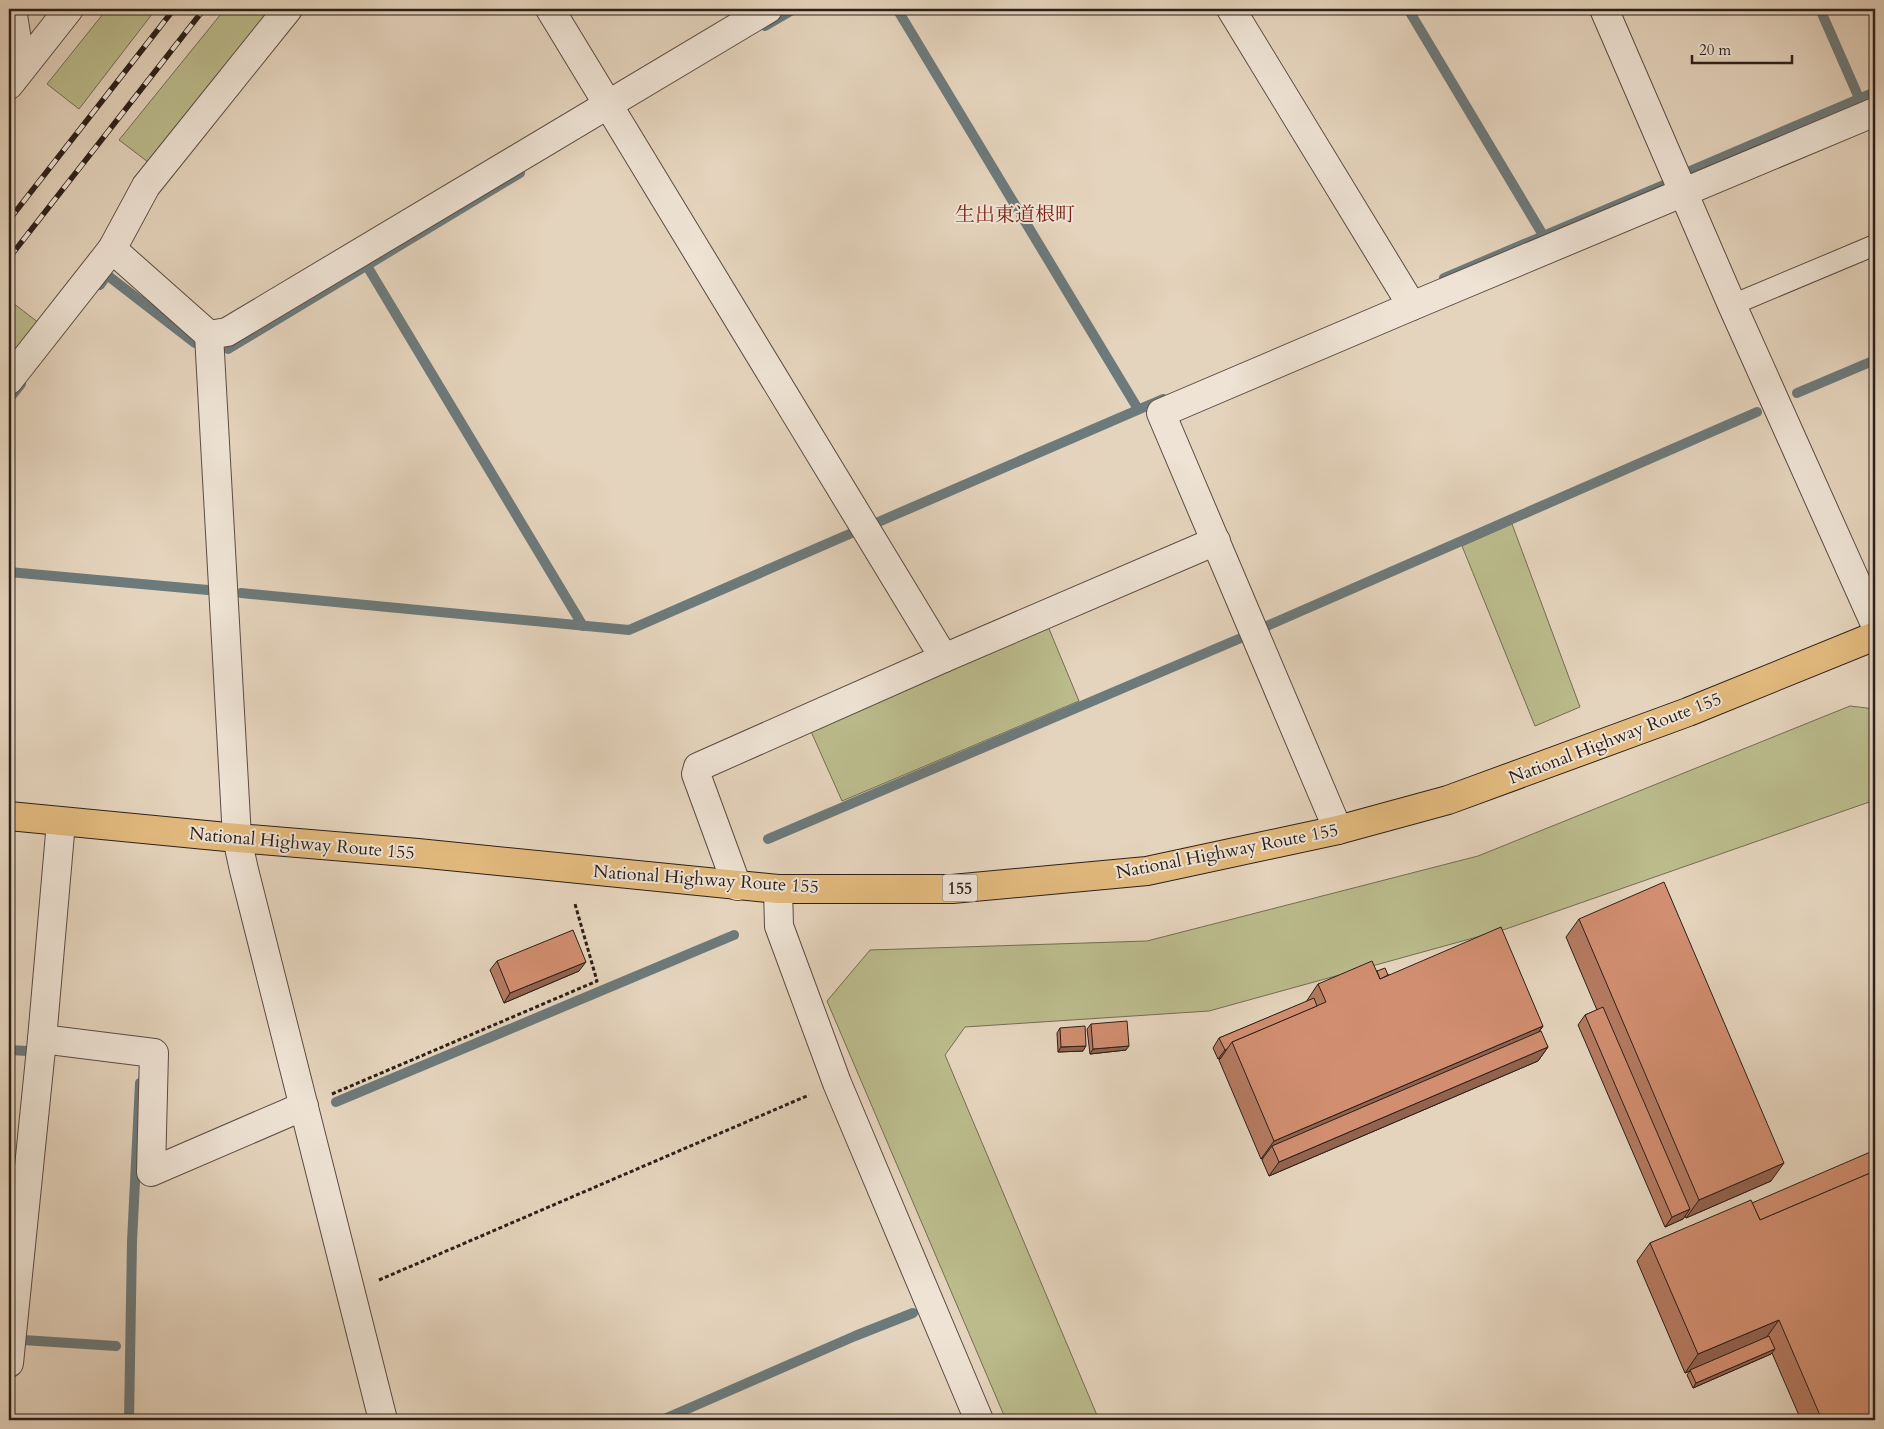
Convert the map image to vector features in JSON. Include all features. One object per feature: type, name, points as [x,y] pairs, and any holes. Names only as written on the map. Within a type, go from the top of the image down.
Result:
[{"type":"highway","name":"National Highway Route 155","points":[[9,816],[418,853],[778,889],[952,889],[1146,871],[1338,830],[1448,800],[1688,712],[1875,636]]},
{"type":"street","points":[[9,85],[69,9]]},
{"type":"street","points":[[9,380],[112,249],[146,186],[288,9]]},
{"type":"street","points":[[550,9],[944,658]]},
{"type":"street","points":[[209,335],[227,332],[768,9]]},
{"type":"street","points":[[1231,9],[1412,306]]},
{"type":"street","points":[[1604,9],[1732,305],[1875,624]]},
{"type":"street","points":[[1338,830],[1162,413],[1875,112]]},
{"type":"street","points":[[112,249],[209,335],[238,838],[244,870],[383,1420]]},
{"type":"street","points":[[738,886],[696,774],[698,767],[944,658],[1216,542]]},
{"type":"street","points":[[9,1363],[14,1256],[42,1039],[61,822]]},
{"type":"street","points":[[778,889],[779,926],[838,1083],[978,1420]]},
{"type":"street","points":[[42,1039],[154,1053],[151,1172],[304,1106]]},
{"type":"lane","points":[[16,9],[25,64]]},
{"type":"lane","points":[[1732,305],[1875,245]]},
{"type":"path","points":[[304,1106],[597,981],[575,904]]},
{"type":"path","points":[[351,1292],[838,1083]]},
{"type":"green space","points":[[107,9],[156,9],[79,109],[47,84]]},
{"type":"green space","points":[[225,9],[272,9],[152,165],[119,140]]},
{"type":"green space","points":[[9,300],[39,323],[9,361]]},
{"type":"green space","points":[[1512,524],[1580,707],[1535,726],[1462,546]]},
{"type":"green space","points":[[1047,624],[1079,701],[842,801],[809,727]]},
{"type":"green space","points":[[1850,706],[1875,709],[1875,800],[1506,929],[1209,1011],[965,1027],[945,1055],[1099,1420],[1006,1420],[827,1001],[870,950],[1147,941],[1478,856]]},
{"type":"building","points":[[1664,882],[1784,1163],[1699,1200],[1579,919]]},
{"type":"building","points":[[1501,927],[1543,1026],[1274,1141],[1232,1042],[1326,1002],[1318,984],[1372,961],[1380,979]]},
{"type":"building","points":[[573,930],[586,962],[510,993],[497,961]]},
{"type":"building","points":[[1385,968],[1388,975],[1380,979],[1377,971]]},
{"type":"building","points":[[1314,998],[1317,1006],[1232,1042],[1225,1050],[1219,1038]]},
{"type":"building","points":[[1603,1007],[1690,1209],[1672,1217],[1585,1015]]},
{"type":"building","points":[[1127,1021],[1129,1046],[1093,1049],[1091,1024]]},
{"type":"building","points":[[1085,1026],[1086,1046],[1061,1047],[1060,1028]]},
{"type":"building","points":[[1541,1031],[1548,1047],[1279,1162],[1272,1146]]},
{"type":"building","points":[[1875,1150],[1875,1171],[1760,1220],[1752,1203]]},
{"type":"building","points":[[1875,1171],[1875,1420],[1822,1420],[1779,1320],[1698,1354],[1650,1243],[1751,1200],[1760,1220]]},
{"type":"building","points":[[1769,1336],[1775,1349],[1696,1383],[1690,1370]]},
{"type":"waterway","points":[[765,26],[794,9]]},
{"type":"waterway","points":[[897,9],[1138,409]]},
{"type":"waterway","points":[[1408,9],[1543,235]]},
{"type":"waterway","points":[[1820,9],[1859,98]]},
{"type":"waterway","points":[[1683,174],[1875,92]]},
{"type":"waterway","points":[[228,349],[520,173]]},
{"type":"waterway","points":[[1444,278],[1666,184]]},
{"type":"waterway","points":[[367,266],[583,626]]},
{"type":"waterway","points":[[100,285],[107,275],[195,343]]},
{"type":"waterway","points":[[1797,393],[1875,360]]},
{"type":"waterway","points":[[9,399],[21,384]]},
{"type":"waterway","points":[[876,523],[1163,399]]},
{"type":"waterway","points":[[1260,629],[1757,412]]},
{"type":"waterway","points":[[241,593],[629,630],[854,532]]},
{"type":"waterway","points":[[9,572],[208,590]]},
{"type":"waterway","points":[[768,839],[1248,635]]},
{"type":"waterway","points":[[336,1102],[734,935]]},
{"type":"waterway","points":[[9,1050],[28,1051]]},
{"type":"waterway","points":[[129,1420],[132,1241],[140,1083]]},
{"type":"waterway","points":[[662,1420],[855,1336],[913,1313]]},
{"type":"waterway","points":[[23,1340],[116,1346]]},
{"type":"railway","points":[[9,220],[174,9]]},
{"type":"railway","points":[[9,258],[204,9]]},
{"type":"district","name":"生出東道根町","points":[[1015,214]]}]
